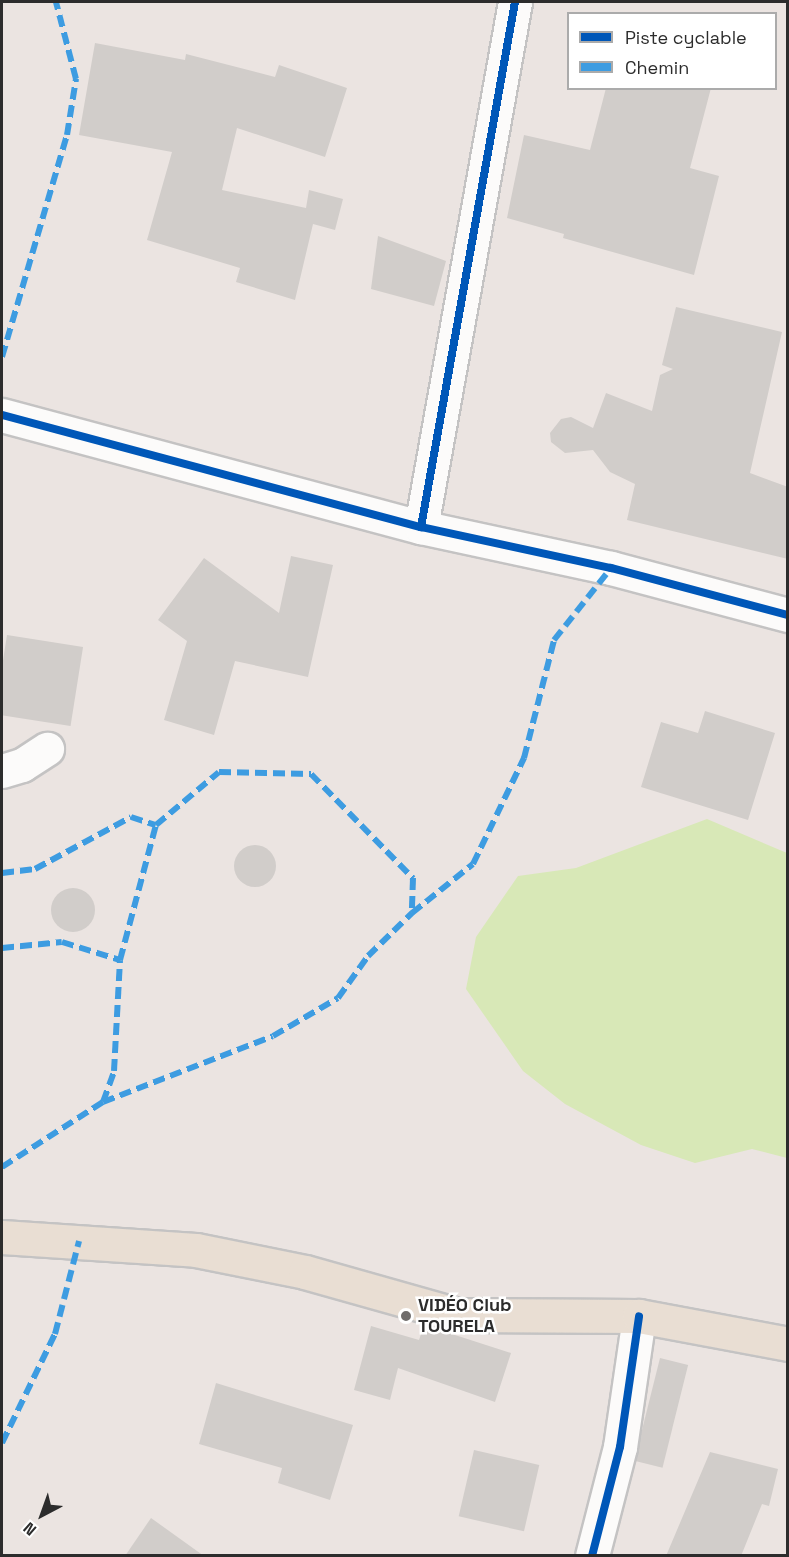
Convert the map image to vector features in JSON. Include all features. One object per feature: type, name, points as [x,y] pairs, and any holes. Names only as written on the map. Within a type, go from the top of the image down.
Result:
[{"type":"main road","points":[[2,1237],[196,1250],[305,1272],[458,1315],[639,1316],[788,1344]]},
{"type":"street","points":[[420,527],[515,2]]},
{"type":"street","points":[[2,415],[420,527],[611,568],[788,615]]},
{"type":"street","points":[[2,771],[22,765],[47,749]]},
{"type":"street","points":[[592,1556],[620,1447],[639,1316]]},
{"type":"green space","points":[[707,819],[787,853],[787,1158],[752,1149],[695,1163],[641,1145],[565,1104],[523,1071],[466,989],[476,937],[518,876],[576,868]]},
{"type":"building","points":[[95,43],[185,60],[186,54],[275,77],[279,65],[347,88],[325,157],[237,128],[222,190],[306,208],[309,190],[343,199],[335,230],[313,224],[295,300],[236,282],[240,268],[147,240],[172,152],[79,135]]},
{"type":"building","points":[[605,90],[710,90],[690,168],[719,176],[694,275],[563,238],[564,234],[507,218],[524,135],[590,150]]},
{"type":"building","points":[[378,236],[446,261],[434,306],[371,289]]},
{"type":"building","points":[[676,307],[782,332],[750,473],[788,487],[788,559],[627,520],[635,484],[610,472],[593,450],[565,453],[551,442],[550,433],[561,419],[571,417],[593,428],[606,393],[652,411],[660,375],[673,369],[662,365]]},
{"type":"building","points":[[291,556],[333,565],[308,677],[235,661],[214,735],[164,720],[187,641],[158,620],[204,558],[279,613]]},
{"type":"building","points":[[7,635],[83,647],[71,726],[2,715],[2,667]]},
{"type":"building","points":[[705,711],[775,733],[748,820],[641,787],[661,722],[698,733]]},
{"type":"building","points":[[255,845],[263,846],[270,851],[275,858],[275,874],[270,881],[263,886],[255,887],[247,886],[240,881],[235,874],[234,866],[235,858],[240,851],[247,846]]},
{"type":"building","points":[[73,888],[82,889],[89,894],[94,901],[94,919],[89,926],[82,931],[73,932],[64,931],[57,926],[52,919],[51,910],[52,901],[57,894],[64,889]]},
{"type":"building","points":[[424,1325],[511,1353],[495,1402],[398,1368],[390,1400],[354,1390],[371,1326],[419,1340]]},
{"type":"building","points":[[660,1358],[688,1365],[662,1468],[634,1461]]},
{"type":"building","points":[[216,1383],[353,1425],[330,1500],[278,1483],[282,1468],[199,1444]]},
{"type":"building","points":[[474,1450],[539,1465],[524,1531],[459,1516]]},
{"type":"building","points":[[710,1452],[778,1469],[769,1506],[762,1504],[741,1556],[666,1556]]},
{"type":"building","points":[[151,1518],[204,1556],[125,1556]]},
{"type":"marked path","points":[[2,357],[67,135],[76,79],[56,2]]},
{"type":"marked path","points":[[2,1167],[103,1102],[273,1036],[338,998],[368,956],[412,913],[473,864],[524,758],[554,640],[611,568]]},
{"type":"marked path","points":[[103,1102],[114,1071],[120,960],[156,825],[219,772],[311,774],[413,878],[412,913]]},
{"type":"marked path","points":[[2,873],[35,869],[131,817],[156,825]]},
{"type":"marked path","points":[[2,948],[62,942],[120,960]]},
{"type":"marked path","points":[[2,1443],[55,1334],[79,1241]]},
{"type":"cycle path","points":[[421,527],[515,2]]},
{"type":"cycle path","points":[[2,415],[421,527],[611,568],[788,615]]},
{"type":"cycle path","points":[[592,1556],[620,1447],[639,1316]]},
{"type":"place","name":"VIDÉO Club TOURELA","points":[[406,1316]]}]
